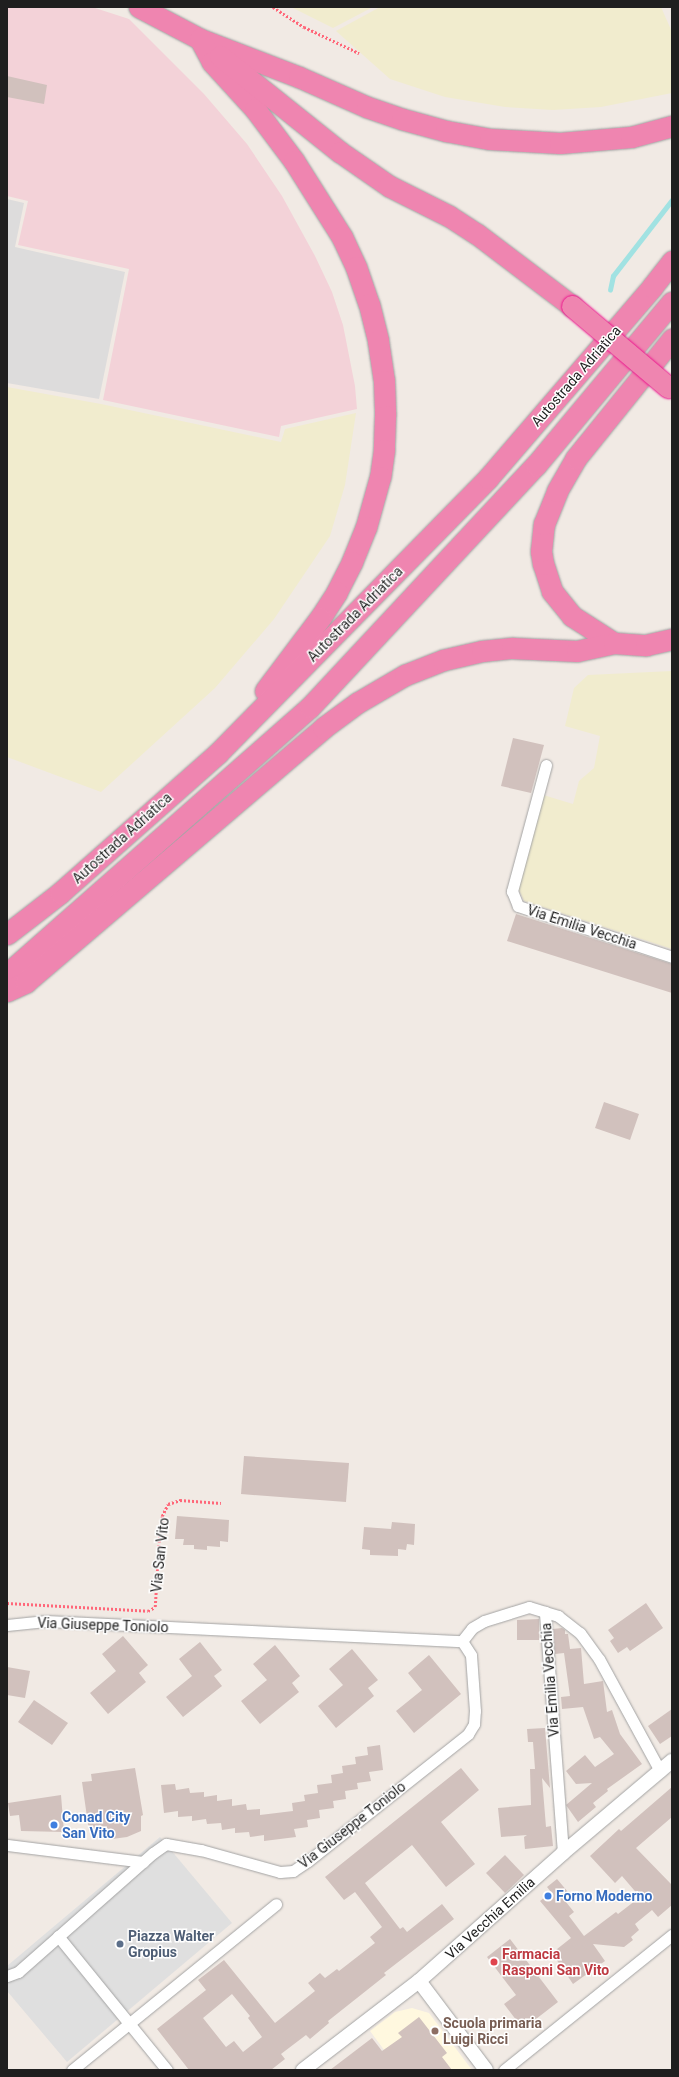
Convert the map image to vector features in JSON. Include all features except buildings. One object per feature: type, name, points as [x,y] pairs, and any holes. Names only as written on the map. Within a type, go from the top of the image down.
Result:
[{"type":"highway","points":[[139,7],[200,39],[300,77],[345,98],[388,114],[446,131],[523,142],[560,142],[631,137],[672,126]]},
{"type":"highway","points":[[173,7],[200,39],[340,152],[390,186],[450,216],[477,234],[572,306],[670,389]]},
{"type":"highway","points":[[200,39],[212,62],[256,110],[294,161],[342,237],[356,267],[369,304],[378,341],[384,381],[385,416],[384,450],[380,477],[366,527],[352,562],[320,618],[218,753]]},
{"type":"highway","name":"Autostrada Adriatica","points":[[7,934],[60,893],[218,753],[488,478],[652,287],[672,261]]},
{"type":"highway","name":"Autostrada Adriatica","points":[[7,974],[310,707],[536,465],[672,302]]},
{"type":"highway","points":[[614,643],[579,622],[565,609],[552,591],[543,564],[541,551],[544,524],[557,491],[576,458],[672,339]]},
{"type":"highway","points":[[7,991],[26,982],[323,728],[357,703],[381,688],[423,667],[468,653],[512,648],[577,651],[614,643],[646,645],[672,639]]},
{"type":"street","name":"Via Emilia Vecchia","points":[[546,765],[512,891],[518,906],[672,957]]},
{"type":"street","points":[[462,1641],[472,1628],[484,1621],[529,1607],[545,1612]]},
{"type":"street","name":"Via Emilia Vecchia","points":[[563,1853],[545,1612],[558,1616],[580,1633],[599,1659],[660,1771]]},
{"type":"street","name":"Via Giuseppe Toniolo","points":[[7,1625],[46,1621],[462,1641],[472,1655],[475,1711],[474,1724],[468,1734],[308,1861],[293,1871],[280,1872],[201,1850],[166,1844],[143,1862],[18,1972],[7,1976]]},
{"type":"street","name":"Via Vecchia Emilia","points":[[303,2070],[419,1981],[563,1853],[672,1761]]},
{"type":"street","points":[[7,1846],[143,1862]]},
{"type":"street","points":[[72,2070],[276,1904]]},
{"type":"street","points":[[504,2070],[672,1934]]},
{"type":"street","points":[[58,1936],[167,2070]]},
{"type":"street","points":[[419,1981],[486,2070]]},
{"type":"path","points":[[273,7],[304,27],[359,53]]},
{"type":"path","name":"Via San Vito","points":[[7,1603],[148,1612],[155,1607],[162,1516],[168,1504],[180,1500],[221,1503]]},
{"type":"shaded area","points":[[7,7],[92,7],[129,19],[204,94],[247,144],[282,196],[315,256],[332,292],[343,325],[355,386],[357,409],[281,426],[279,437],[103,400],[129,269],[18,245],[28,201],[7,196]]},
{"type":"shaded area","points":[[291,7],[373,7],[333,28]]},
{"type":"shaded area","points":[[380,7],[661,7],[672,32],[672,93],[601,107],[553,110],[505,107],[445,97],[390,79],[336,31]]},
{"type":"shaded area","points":[[7,199],[24,203],[15,247],[125,272],[99,399],[7,383]]},
{"type":"shaded area","points":[[7,387],[101,404],[281,442],[285,429],[356,413],[345,485],[330,536],[274,619],[215,688],[101,792],[7,757]]},
{"type":"shaded area","points":[[672,671],[672,949],[524,901],[516,883],[540,794],[573,804],[579,781],[594,768],[600,736],[565,726],[574,688],[588,675]]},
{"type":"shaded area","name":"Piazza Walter Gropius","points":[[160,1837],[232,1923],[67,2062],[7,1991],[7,1966]]},
{"type":"shaded area","points":[[412,2008],[429,2013],[472,2070],[399,2070],[370,2031],[395,2012]]},
{"type":"waterway","points":[[610,290],[613,276],[672,200]]},
{"type":"place","name":"Conad City San Vito","points":[[54,1825]]},
{"type":"place","name":"Forno Moderno","points":[[548,1896]]},
{"type":"place","name":"Piazza Walter Gropius","points":[[120,1944]]},
{"type":"place","name":"Farmacia Rasponi San Vito","points":[[494,1962]]},
{"type":"place","name":"Scuola primaria Luigi Ricci","points":[[435,2031]]}]
